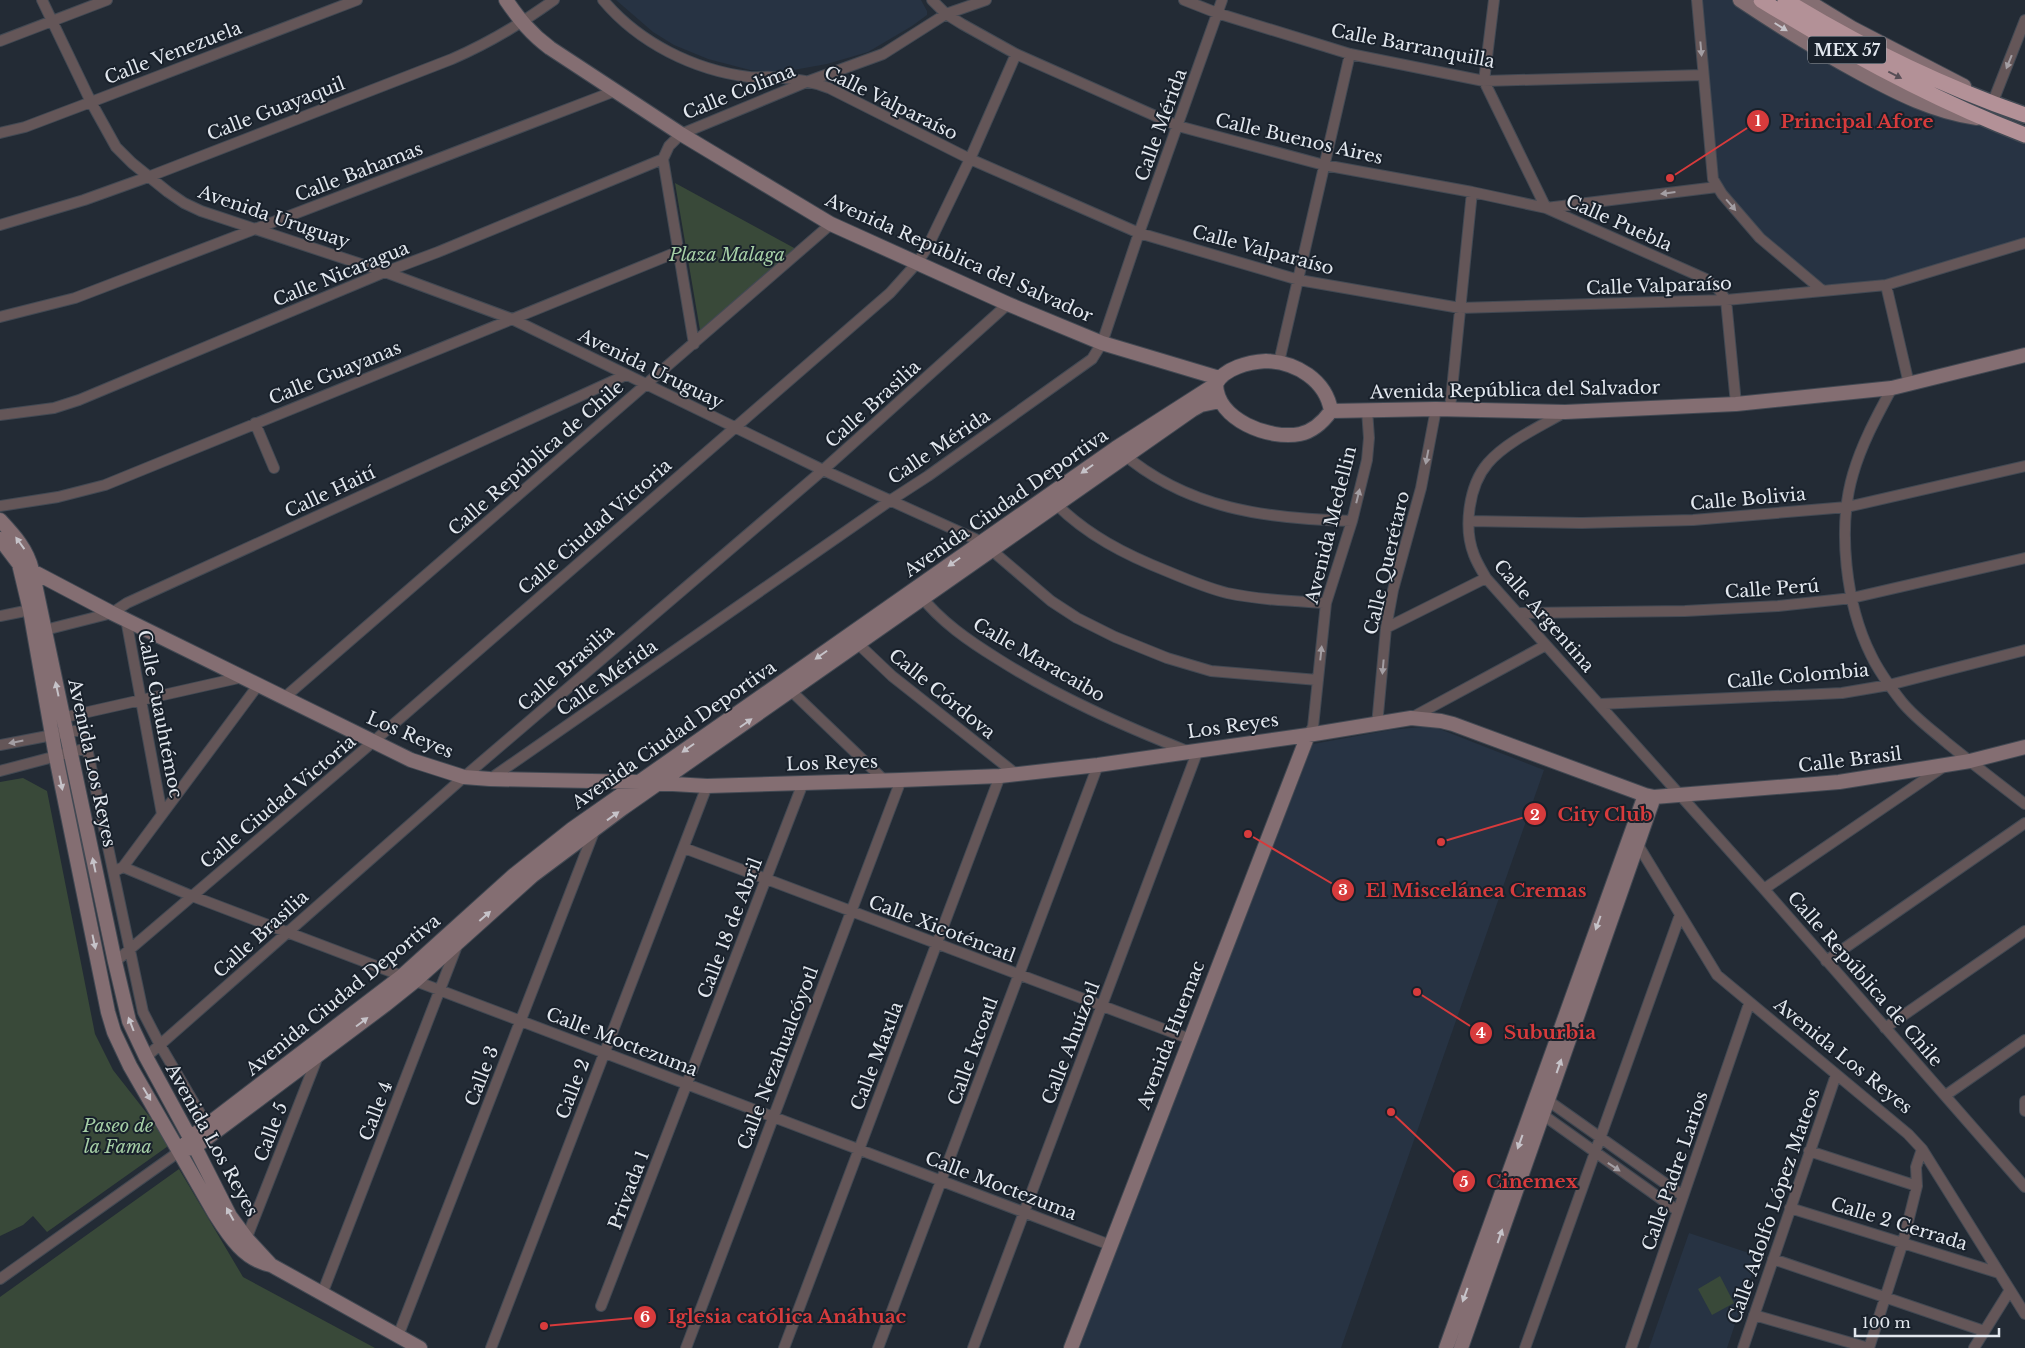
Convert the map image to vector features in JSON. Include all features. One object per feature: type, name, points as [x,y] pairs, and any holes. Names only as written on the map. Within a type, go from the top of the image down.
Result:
[{"type":"highway","name":"MEX 57","points":[[1761,0],[1842,48],[1939,89],[2025,115]]},
{"type":"highway","name":"MEX 57","points":[[1785,0],[1905,65],[1988,120],[2025,135]]},
{"type":"street","name":"Avenida Uruguay","points":[[42,0],[91,102],[116,148],[148,177],[184,203],[201,211],[386,272],[512,319],[734,428],[988,546],[1044,595],[1077,618],[1115,637],[1167,658],[1211,671],[1318,680]]},
{"type":"street","points":[[0,42],[107,0]]},
{"type":"street","name":"Calle Venezuela","points":[[0,134],[91,102],[357,0]]},
{"type":"street","name":"Avenida República del Salvador","points":[[506,0],[521,23],[550,48],[681,134],[831,224],[1008,304],[1102,343],[1218,381]]},
{"type":"street","name":"Calle Guayaquil","points":[[0,225],[84,200],[148,177],[452,59],[479,48],[521,23],[554,0]]},
{"type":"street","name":"Calle Valparaíso","points":[[603,0],[626,25],[650,42],[678,56],[721,71],[751,77],[809,81],[828,88],[970,159],[1139,233],[1299,280],[1460,308],[1726,300],[1886,285],[2025,243]]},
{"type":"street","name":"Calle Buenos Aires","points":[[932,0],[946,14],[1016,54],[1178,126],[1324,165],[1472,192],[1546,208],[1717,188]]},
{"type":"street","name":"Calle Colima","points":[[681,134],[809,81],[883,54],[946,14],[986,0]]},
{"type":"street","name":"Calle Barranquilla","points":[[1184,0],[1217,14],[1350,54],[1484,81],[1703,75]]},
{"type":"street","name":"Calle Mérida","points":[[490,779],[928,476],[1085,365],[1098,352],[1222,0]]},
{"type":"street","points":[[1484,81],[1494,0]]},
{"type":"street","points":[[1697,0],[1711,171],[1717,188],[1760,238],[1823,291]]},
{"type":"street","points":[[1740,0],[1834,59],[1897,93],[1941,111],[1988,120]]},
{"type":"street","points":[[1806,0],[1852,28],[1941,72],[1992,104],[2025,20]]},
{"type":"street","name":"Calle Ciudad Victoria","points":[[115,962],[374,741],[878,304],[917,263],[939,226],[1016,54]]},
{"type":"street","points":[[1279,362],[1350,54]]},
{"type":"street","name":"Calle Puebla","points":[[1484,81],[1546,208],[1706,279],[1713,284],[1726,300]]},
{"type":"street","name":"Calle Bahamas","points":[[0,317],[75,298],[615,91]]},
{"type":"street","points":[[681,134],[669,146],[663,159],[694,344]]},
{"type":"street","name":"Calle Nicaragua","points":[[0,415],[54,408],[79,400],[663,159]]},
{"type":"street","name":"Calle Querétaro","points":[[1377,725],[1386,628],[1394,590],[1443,409],[1460,308],[1472,192]]},
{"type":"street","name":"Calle República de Chile","points":[[285,697],[831,224]]},
{"type":"street","name":"Calle Guayanas","points":[[0,506],[58,497],[105,485],[678,252]]},
{"type":"street","points":[[1886,285],[1909,384]]},
{"type":"street","points":[[1726,300],[1736,404]]},
{"type":"street","name":"Calle Brasilia","points":[[146,1056],[464,777],[823,470],[1008,304]]},
{"type":"street","name":"Avenida República del Salvador","points":[[1330,411],[1443,409],[1565,412],[1736,404],[1892,388],[2025,354]]},
{"type":"street","points":[[1254,362],[1279,362],[1292,366],[1310,376],[1322,388],[1329,400],[1330,411],[1314,429],[1300,434],[1266,432],[1251,427],[1236,418],[1220,401],[1218,381],[1225,373],[1254,362]]},
{"type":"street","name":"Calle Haití","points":[[45,630],[112,613],[128,603],[626,375]]},
{"type":"street","name":"Avenida Ciudad Deportiva","points":[[193,1142],[207,1125],[409,979],[514,875],[572,829],[639,782],[786,687],[854,640],[1121,452],[1218,381]]},
{"type":"street","points":[[1892,388],[1862,448],[1852,476],[1848,507],[1846,561],[1852,598],[1871,655],[1889,685],[1904,704],[1922,723],[2025,804]]},
{"type":"street","name":"Avenida Ciudad Deportiva","points":[[1121,452],[1192,410],[1210,402],[1220,401]]},
{"type":"street","name":"Avenida Medellin","points":[[1308,735],[1313,727],[1326,603],[1352,521],[1369,449],[1367,410]]},
{"type":"street","name":"Calle Argentina","points":[[1565,412],[1503,449],[1488,463],[1478,479],[1472,497],[1469,538],[1474,556],[1486,578],[1678,794]]},
{"type":"street","points":[[255,424],[274,468]]},
{"type":"street","points":[[1121,452],[1149,474],[1177,489],[1213,503],[1258,515],[1307,520],[1352,521]]},
{"type":"street","name":"Calle Bolivia","points":[[1469,521],[1582,524],[1693,520],[1848,507],[2025,466]]},
{"type":"street","points":[[1052,501],[1090,533],[1117,550],[1197,584],[1226,592],[1262,598],[1326,603]]},
{"type":"street","name":"Avenida Los Reyes","points":[[0,520],[23,548],[29,558],[32,570],[45,630],[60,724],[52,735],[56,758],[108,1012],[114,1032],[130,1066],[229,1236],[271,1266],[420,1348]]},
{"type":"street","name":"Avenida Los Reyes","points":[[0,539],[19,564],[60,724],[71,753],[127,1014],[146,1056],[193,1142],[244,1245]]},
{"type":"street","name":"Calle Perú","points":[[1518,613],[1676,611],[1770,607],[1852,598],[2025,558]]},
{"type":"street","name":"Los Reyes","points":[[19,564],[112,613],[244,676],[412,760],[464,777],[707,786],[1000,776],[1098,765],[1377,725],[1411,718],[1441,720],[1649,796],[1678,794]]},
{"type":"street","points":[[1386,628],[1486,578]]},
{"type":"street","name":"Calle Maracaibo","points":[[919,594],[959,633],[1029,678],[1120,724],[1193,750]]},
{"type":"street","points":[[0,615],[30,610]]},
{"type":"street","name":"Calle Cuauhtémoc","points":[[126,619],[162,814]]},
{"type":"street","name":"Calle Córdova","points":[[854,640],[892,676],[1016,774]]},
{"type":"street","points":[[1411,718],[1546,645]]},
{"type":"street","name":"Calle Colombia","points":[[1600,704],[1834,694],[1889,685],[2025,650]]},
{"type":"street","points":[[60,724],[80,715],[244,676]]},
{"type":"street","points":[[119,869],[258,684]]},
{"type":"street","points":[[786,687],[884,780]]},
{"type":"street","name":"Avenida Ciudad Deportiva","points":[[2,1276],[319,1054],[460,939],[538,871],[595,828],[660,783],[786,687]]},
{"type":"street","points":[[80,715],[119,869],[129,950],[143,1012],[207,1125]]},
{"type":"street","points":[[60,724],[84,729]]},
{"type":"street","points":[[0,745],[52,735]]},
{"type":"street","name":"Avenida Huemac","points":[[1071,1348],[1308,735]]},
{"type":"street","name":"Calle Brasil","points":[[1678,794],[1838,782],[1946,766],[2025,747]]},
{"type":"street","points":[[0,771],[56,758],[87,748]]},
{"type":"street","name":"Calle Ahuízotl","points":[[973,1348],[1102,1006],[1193,750]]},
{"type":"street","name":"Calle Ixcoatl","points":[[878,1348],[1098,765]]},
{"type":"street","points":[[1764,889],[1946,766]]},
{"type":"street","name":"Calle Maxtla","points":[[784,1348],[1000,776]]},
{"type":"street","name":"Calle Nezahualcóyotl","points":[[686,1348],[901,780]]},
{"type":"street","name":"Calle 18 de Abril","points":[[688,1085],[803,783]]},
{"type":"street","name":"Calle 2","points":[[491,1348],[707,786]]},
{"type":"street","name":"Calle República de Chile","points":[[1678,794],[1946,1095],[2025,1187]]},
{"type":"street","points":[[1457,1347],[1537,1111],[1649,796]]},
{"type":"street","points":[[1826,961],[2025,823]]},
{"type":"street","name":"Calle 3","points":[[398,1336],[595,828]]},
{"type":"street","name":"Avenida Los Reyes","points":[[1634,838],[1717,975],[1749,1004],[1908,1134],[1922,1149],[2025,1314]]},
{"type":"street","name":"Calle Xicoténcatl","points":[[684,848],[1190,1039]]},
{"type":"street","name":"Calle Moctezuma","points":[[119,869],[1110,1246]]},
{"type":"street","points":[[1525,1348],[1680,915]]},
{"type":"street","points":[[1885,1028],[2025,931]]},
{"type":"street","name":"Calle 4","points":[[322,1294],[460,939]]},
{"type":"street","name":"Calle Padre Larios","points":[[1630,1348],[1749,1004]]},
{"type":"street","points":[[1946,1095],[2025,1040]]},
{"type":"street","name":"Calle 5","points":[[244,1245],[319,1054]]},
{"type":"street","name":"Calle Adolfo López Mateos","points":[[1743,1348],[1836,1075]]},
{"type":"street","name":"Privada 1","points":[[601,1306],[688,1085]]},
{"type":"street","points":[[1542,1097],[1683,1196]]},
{"type":"street","points":[[2025,1101],[2025,1111]]},
{"type":"street","points":[[1537,1111],[1595,1154],[1678,1211]]},
{"type":"street","points":[[1754,1315],[1869,1348],[1903,1242],[1917,1186],[1916,1167],[1922,1149]]},
{"type":"street","points":[[1809,1151],[1917,1186]]},
{"type":"street","name":"Calle 2 Cerrada","points":[[1790,1208],[1999,1273]]},
{"type":"street","points":[[1773,1259],[1984,1330]]},
{"type":"street","points":[[1974,1348],[2010,1290]]},
{"type":"shaded area","points":[[616,0],[921,0],[927,15],[868,52],[827,64],[782,72],[750,70],[708,59],[674,45],[653,32]]},
{"type":"shaded area","points":[[1701,0],[1741,0],[1990,127],[2025,141],[2025,241],[1884,281],[1839,287],[1824,284],[1812,277],[1758,230],[1717,181]]},
{"type":"shaded area","points":[[1432,726],[1544,770],[1341,1348],[1078,1348],[1313,744],[1390,730]]},
{"type":"shaded area","points":[[1689,1233],[1758,1256],[1727,1348],[1649,1348]]},
{"type":"green space","name":"Plaza Malaga","points":[[675,183],[796,249],[700,330]]},
{"type":"green space","name":"Paseo de la Fama","points":[[23,778],[47,791],[95,1034],[113,1070],[171,1144],[47,1232],[33,1216],[23,1225],[0,1236],[0,782]]},
{"type":"green space","points":[[179,1169],[243,1277],[375,1348],[0,1348],[0,1297]]},
{"type":"green space","points":[[1720,1276],[1734,1303],[1712,1315],[1698,1289]]},
{"type":"place","name":"Principal Afore","points":[[1670,178]]},
{"type":"place","name":"El Miscelánea Cremas","points":[[1248,834]]},
{"type":"place","name":"City Club","points":[[1441,842]]},
{"type":"place","name":"Suburbia","points":[[1417,992]]},
{"type":"place","name":"Cinemex","points":[[1391,1112]]},
{"type":"place","name":"Iglesia católica Anáhuac","points":[[544,1326]]}]
